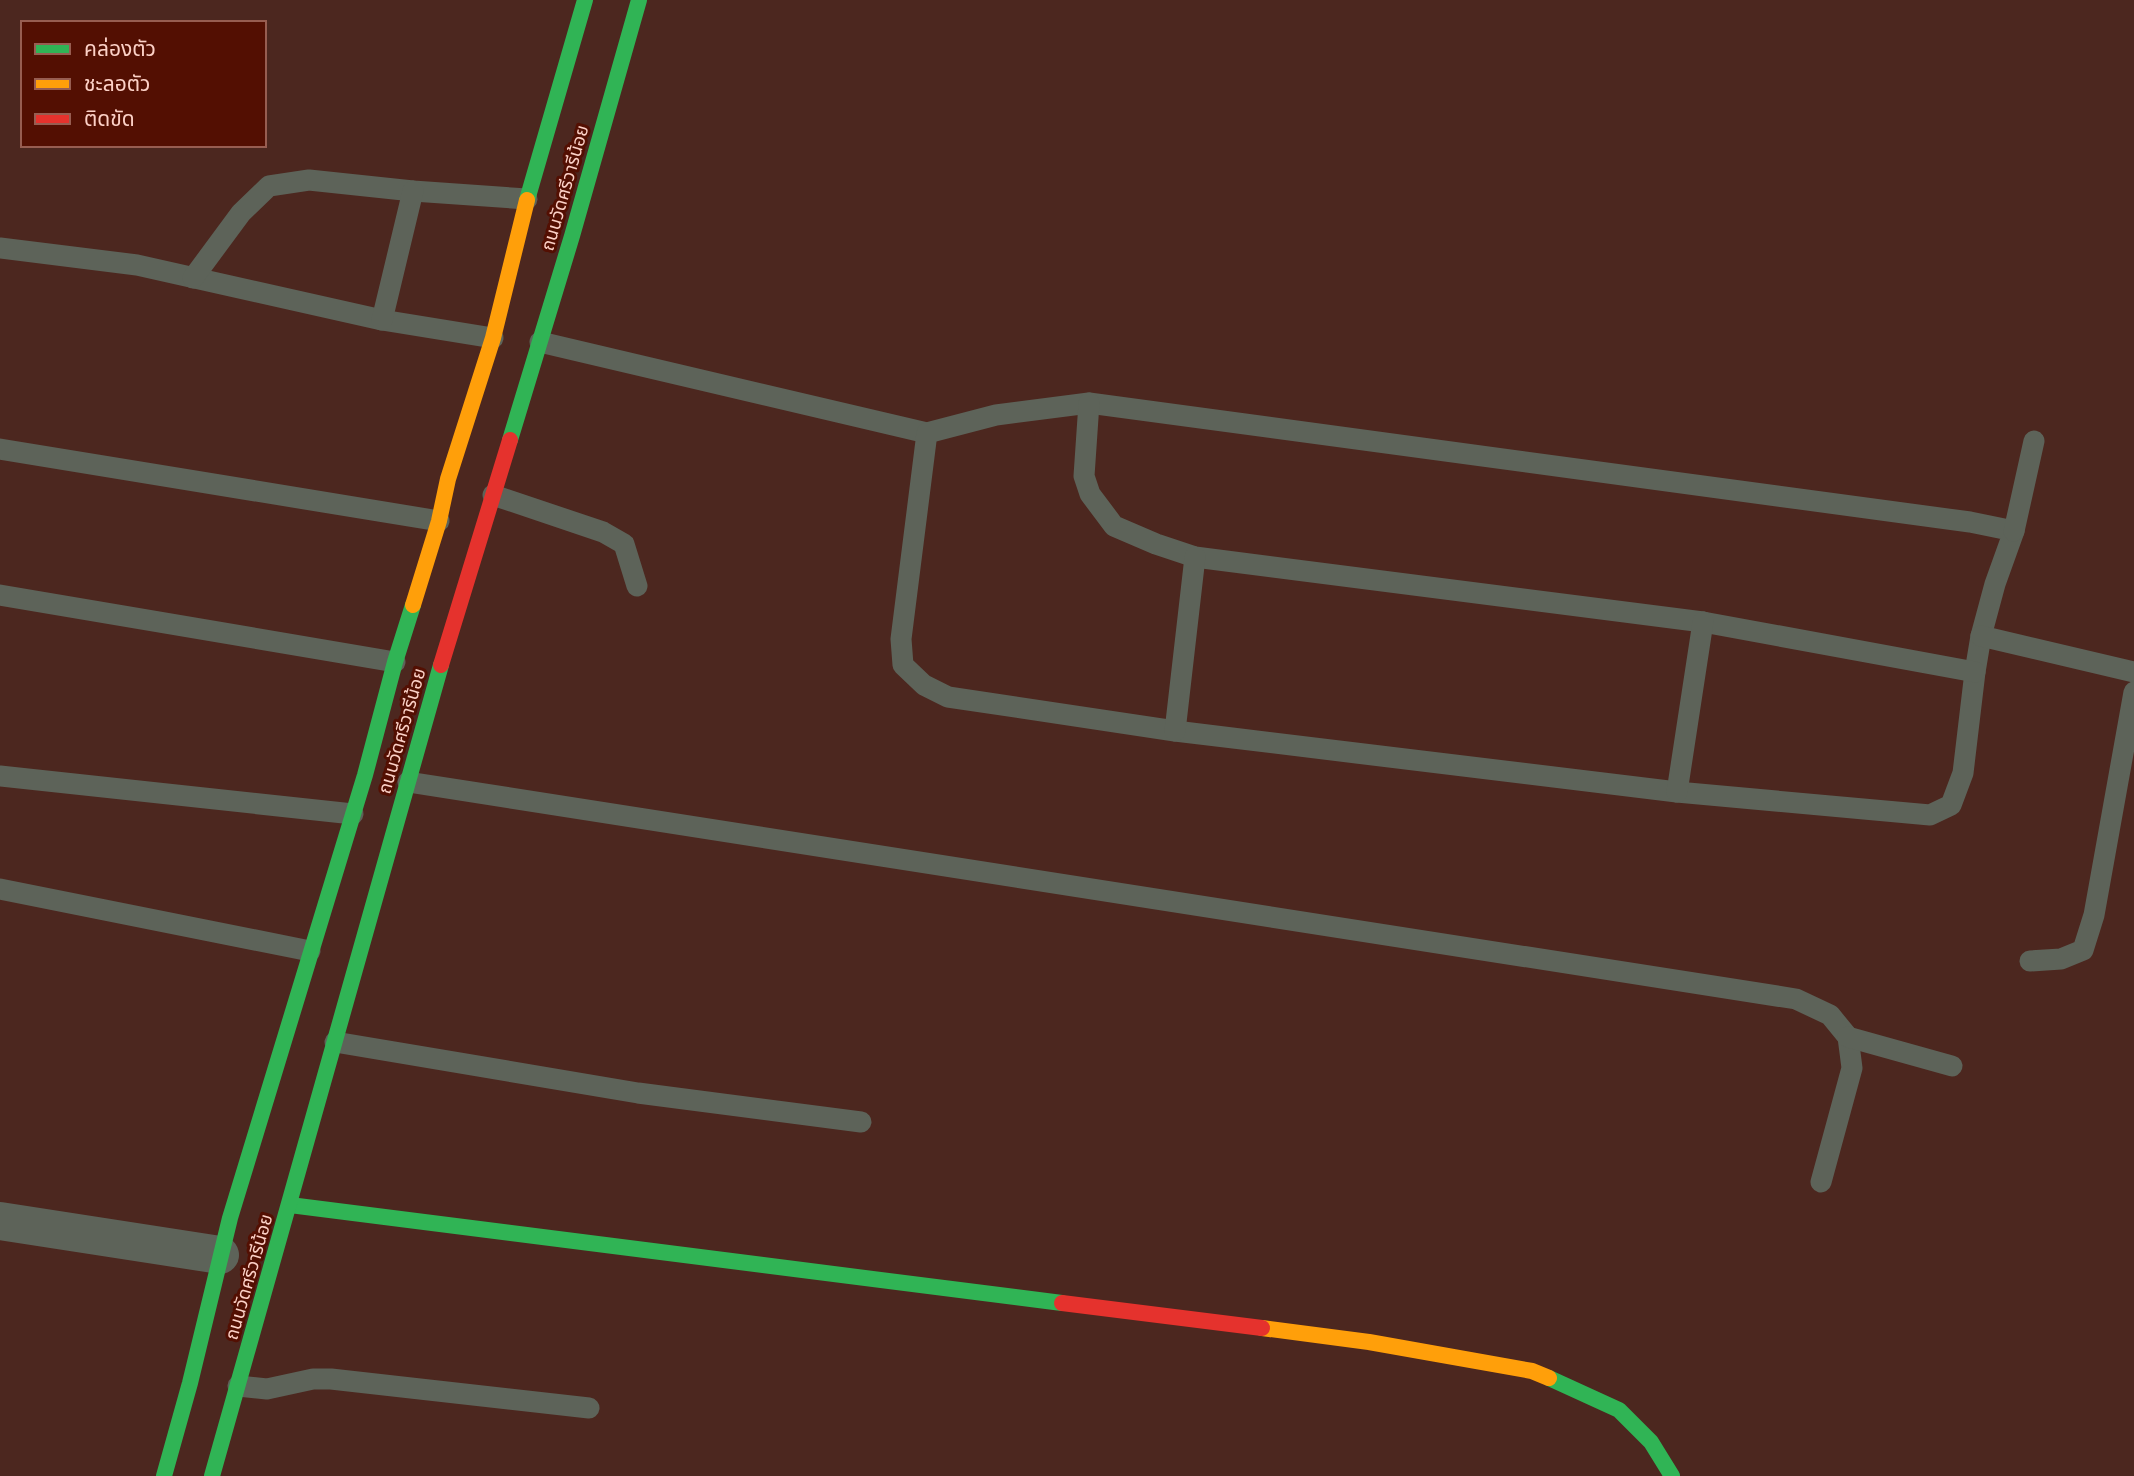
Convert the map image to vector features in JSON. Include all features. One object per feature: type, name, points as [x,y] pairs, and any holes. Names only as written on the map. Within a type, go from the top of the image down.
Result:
[{"type":"main road","name":"ถนนวัดศรีวารีน้อย","points":[[164,1476],[310,951],[439,522],[448,479],[493,338],[527,200],[585,0]]},
{"type":"main road","name":"ถนนวัดศรีวารีน้อย","points":[[212,1476],[238,1386],[265,1267],[290,1205],[421,731],[540,342],[639,0]]},
{"type":"main road","points":[[290,1205],[1369,1342],[1532,1371],[1619,1410],[1651,1442],[1672,1476]]},
{"type":"street","points":[[0,1221],[226,1256]]},
{"type":"lane","points":[[193,278],[241,213],[270,186],[309,180],[527,200]]},
{"type":"lane","points":[[382,320],[413,191]]},
{"type":"lane","points":[[0,248],[137,265],[382,320],[493,338]]},
{"type":"lane","points":[[540,342],[927,433],[996,415],[1089,403],[1969,522],[2014,531]]},
{"type":"lane","points":[[1089,403],[1084,476],[1090,494],[1114,526],[1195,557],[1703,621],[1975,672]]},
{"type":"lane","points":[[927,433],[901,639],[903,665],[924,685],[948,697],[1175,731],[1677,792],[1930,815],[1951,804],[1964,773],[1981,636],[1995,584],[2014,531],[2034,441]]},
{"type":"lane","points":[[0,449],[439,522]]},
{"type":"lane","points":[[493,495],[603,532],[624,544],[637,586]]},
{"type":"lane","points":[[1175,731],[1195,557]]},
{"type":"lane","points":[[0,596],[395,662]]},
{"type":"lane","points":[[1677,792],[1703,621]]},
{"type":"lane","points":[[1981,636],[2134,672]]},
{"type":"lane","points":[[2030,961],[2061,959],[2083,950],[2094,915],[2134,692]]},
{"type":"lane","points":[[0,776],[353,814]]},
{"type":"lane","points":[[408,782],[1796,999],[1830,1015],[1848,1037],[1852,1068],[1821,1182]]},
{"type":"lane","points":[[0,889],[310,951]]},
{"type":"lane","points":[[1848,1037],[1952,1066]]},
{"type":"lane","points":[[335,1042],[638,1093],[861,1122]]},
{"type":"lane","points":[[238,1386],[267,1389],[313,1379],[331,1379],[589,1408]]},
{"type":"traffic: fast","points":[[527,200],[585,0]]},
{"type":"traffic: fast","points":[[510,440],[572,236],[639,0]]},
{"type":"traffic: fast","points":[[164,1476],[190,1383],[230,1218],[365,775],[413,605]]},
{"type":"traffic: fast","points":[[212,1476],[441,665]]},
{"type":"traffic: fast","points":[[290,1205],[1062,1303]]},
{"type":"traffic: fast","points":[[1549,1378],[1619,1410],[1651,1442],[1672,1476]]},
{"type":"traffic: slow","points":[[413,605],[439,521],[448,479],[493,338],[527,200]]},
{"type":"traffic: slow","points":[[1262,1328],[1369,1342],[1532,1371],[1549,1378]]},
{"type":"traffic: jam","points":[[441,665],[510,440]]},
{"type":"traffic: jam","points":[[1062,1303],[1262,1328]]}]
